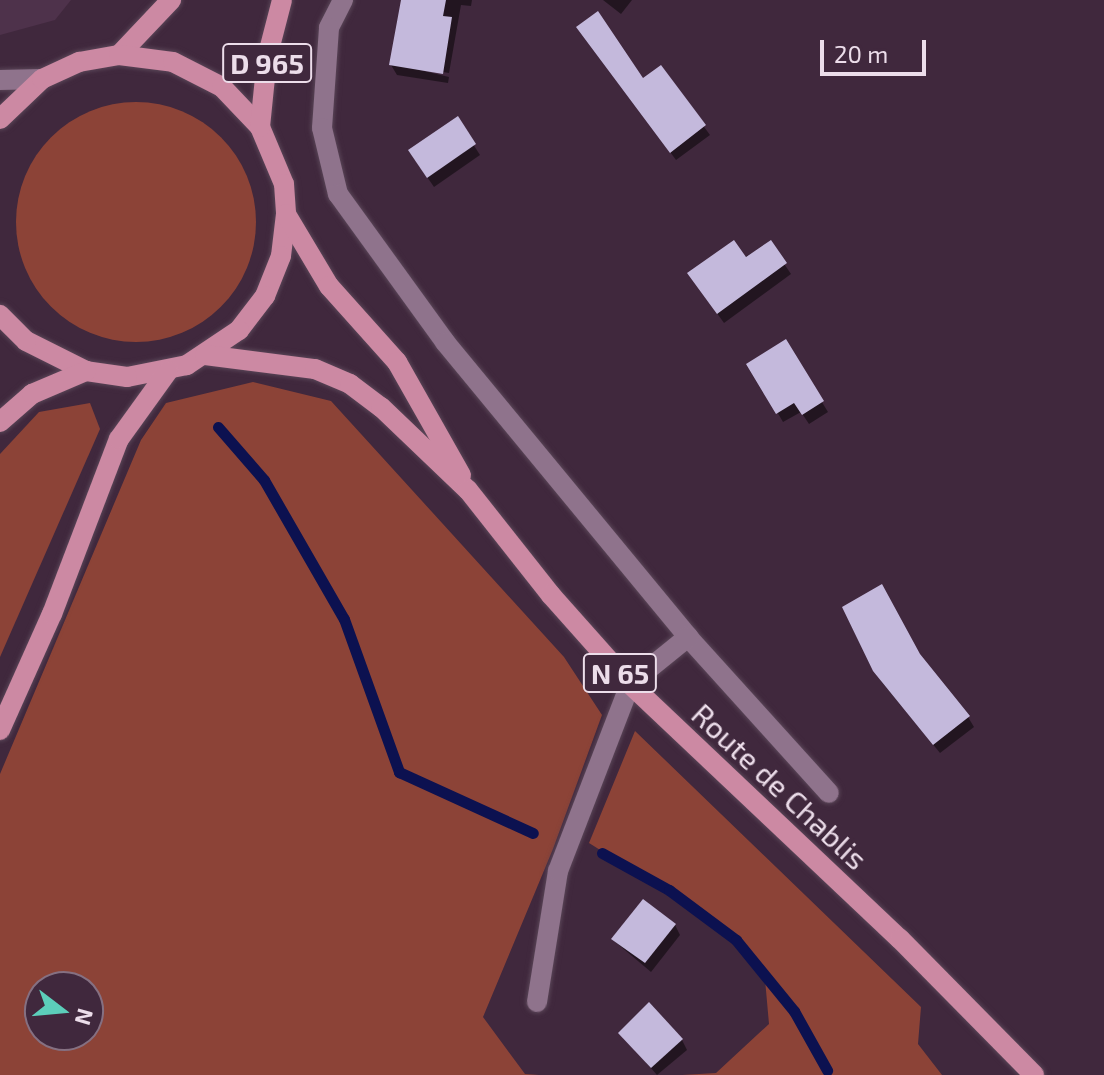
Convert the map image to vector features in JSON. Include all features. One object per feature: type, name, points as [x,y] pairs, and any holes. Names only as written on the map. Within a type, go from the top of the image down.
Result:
[{"type":"main road","points":[[119,55],[171,0]]},
{"type":"main road","name":"D 965","points":[[260,127],[267,58],[282,0]]},
{"type":"main road","points":[[0,119],[42,79],[79,62],[119,55],[173,62],[222,87],[260,127],[284,184],[286,214],[281,256],[265,296],[239,330],[205,355],[168,371],[127,377],[86,371],[26,341],[0,315]]},
{"type":"main road","name":"N 65","points":[[286,214],[329,286],[397,362],[423,402],[468,490]]},
{"type":"main road","name":"N 65","points":[[205,355],[315,369],[350,384],[468,490]]},
{"type":"main road","points":[[0,422],[32,394],[86,371]]},
{"type":"main road","points":[[0,730],[52,614],[119,439],[168,371]]},
{"type":"main road","name":"Route de Chablis","points":[[468,490],[551,595],[630,684],[911,950],[1034,1075]]},
{"type":"street","points":[[343,0],[329,28],[322,128],[338,194],[445,342],[688,637],[829,793]]},
{"type":"street","points":[[0,80],[42,79]]},
{"type":"street","points":[[537,1002],[558,871],[630,684],[688,637]]},
{"type":"shaded area","points":[[0,0],[71,0],[55,20],[0,35]]},
{"type":"shaded area","points":[[136,102],[182,112],[221,137],[246,176],[256,222],[246,268],[221,307],[182,332],[136,342],[90,332],[51,307],[26,268],[16,222],[26,176],[51,137],[90,112]]},
{"type":"shaded area","points":[[253,382],[331,401],[564,657],[602,715],[553,849],[483,1017],[525,1074],[539,1075],[0,1075],[0,774],[141,440],[166,403]]},
{"type":"shaded area","points":[[90,403],[100,429],[0,657],[0,454],[39,412]]},
{"type":"shaded area","points":[[635,731],[921,1007],[918,1044],[942,1075],[682,1075],[716,1073],[769,1024],[764,968],[685,903],[589,843]]},
{"type":"building","points":[[401,0],[446,0],[443,16],[452,17],[443,74],[389,65]]},
{"type":"building","points":[[598,11],[643,78],[661,65],[706,125],[670,153],[576,27]]},
{"type":"building","points":[[458,116],[476,144],[427,178],[408,150]]},
{"type":"building","points":[[734,240],[746,257],[771,240],[787,263],[717,314],[687,273]]},
{"type":"building","points":[[786,339],[824,401],[802,415],[794,403],[776,414],[746,364]]},
{"type":"building","points":[[882,584],[920,654],[970,716],[933,745],[873,671],[842,607]]},
{"type":"building","points":[[643,899],[676,924],[645,963],[611,939]]},
{"type":"building","points":[[649,1002],[683,1039],[651,1068],[618,1033]]},
{"type":"waterway","points":[[218,427],[264,480],[344,619],[399,772],[533,833]]},
{"type":"waterway","points":[[602,853],[669,890],[736,940],[794,1011],[827,1070]]}]
